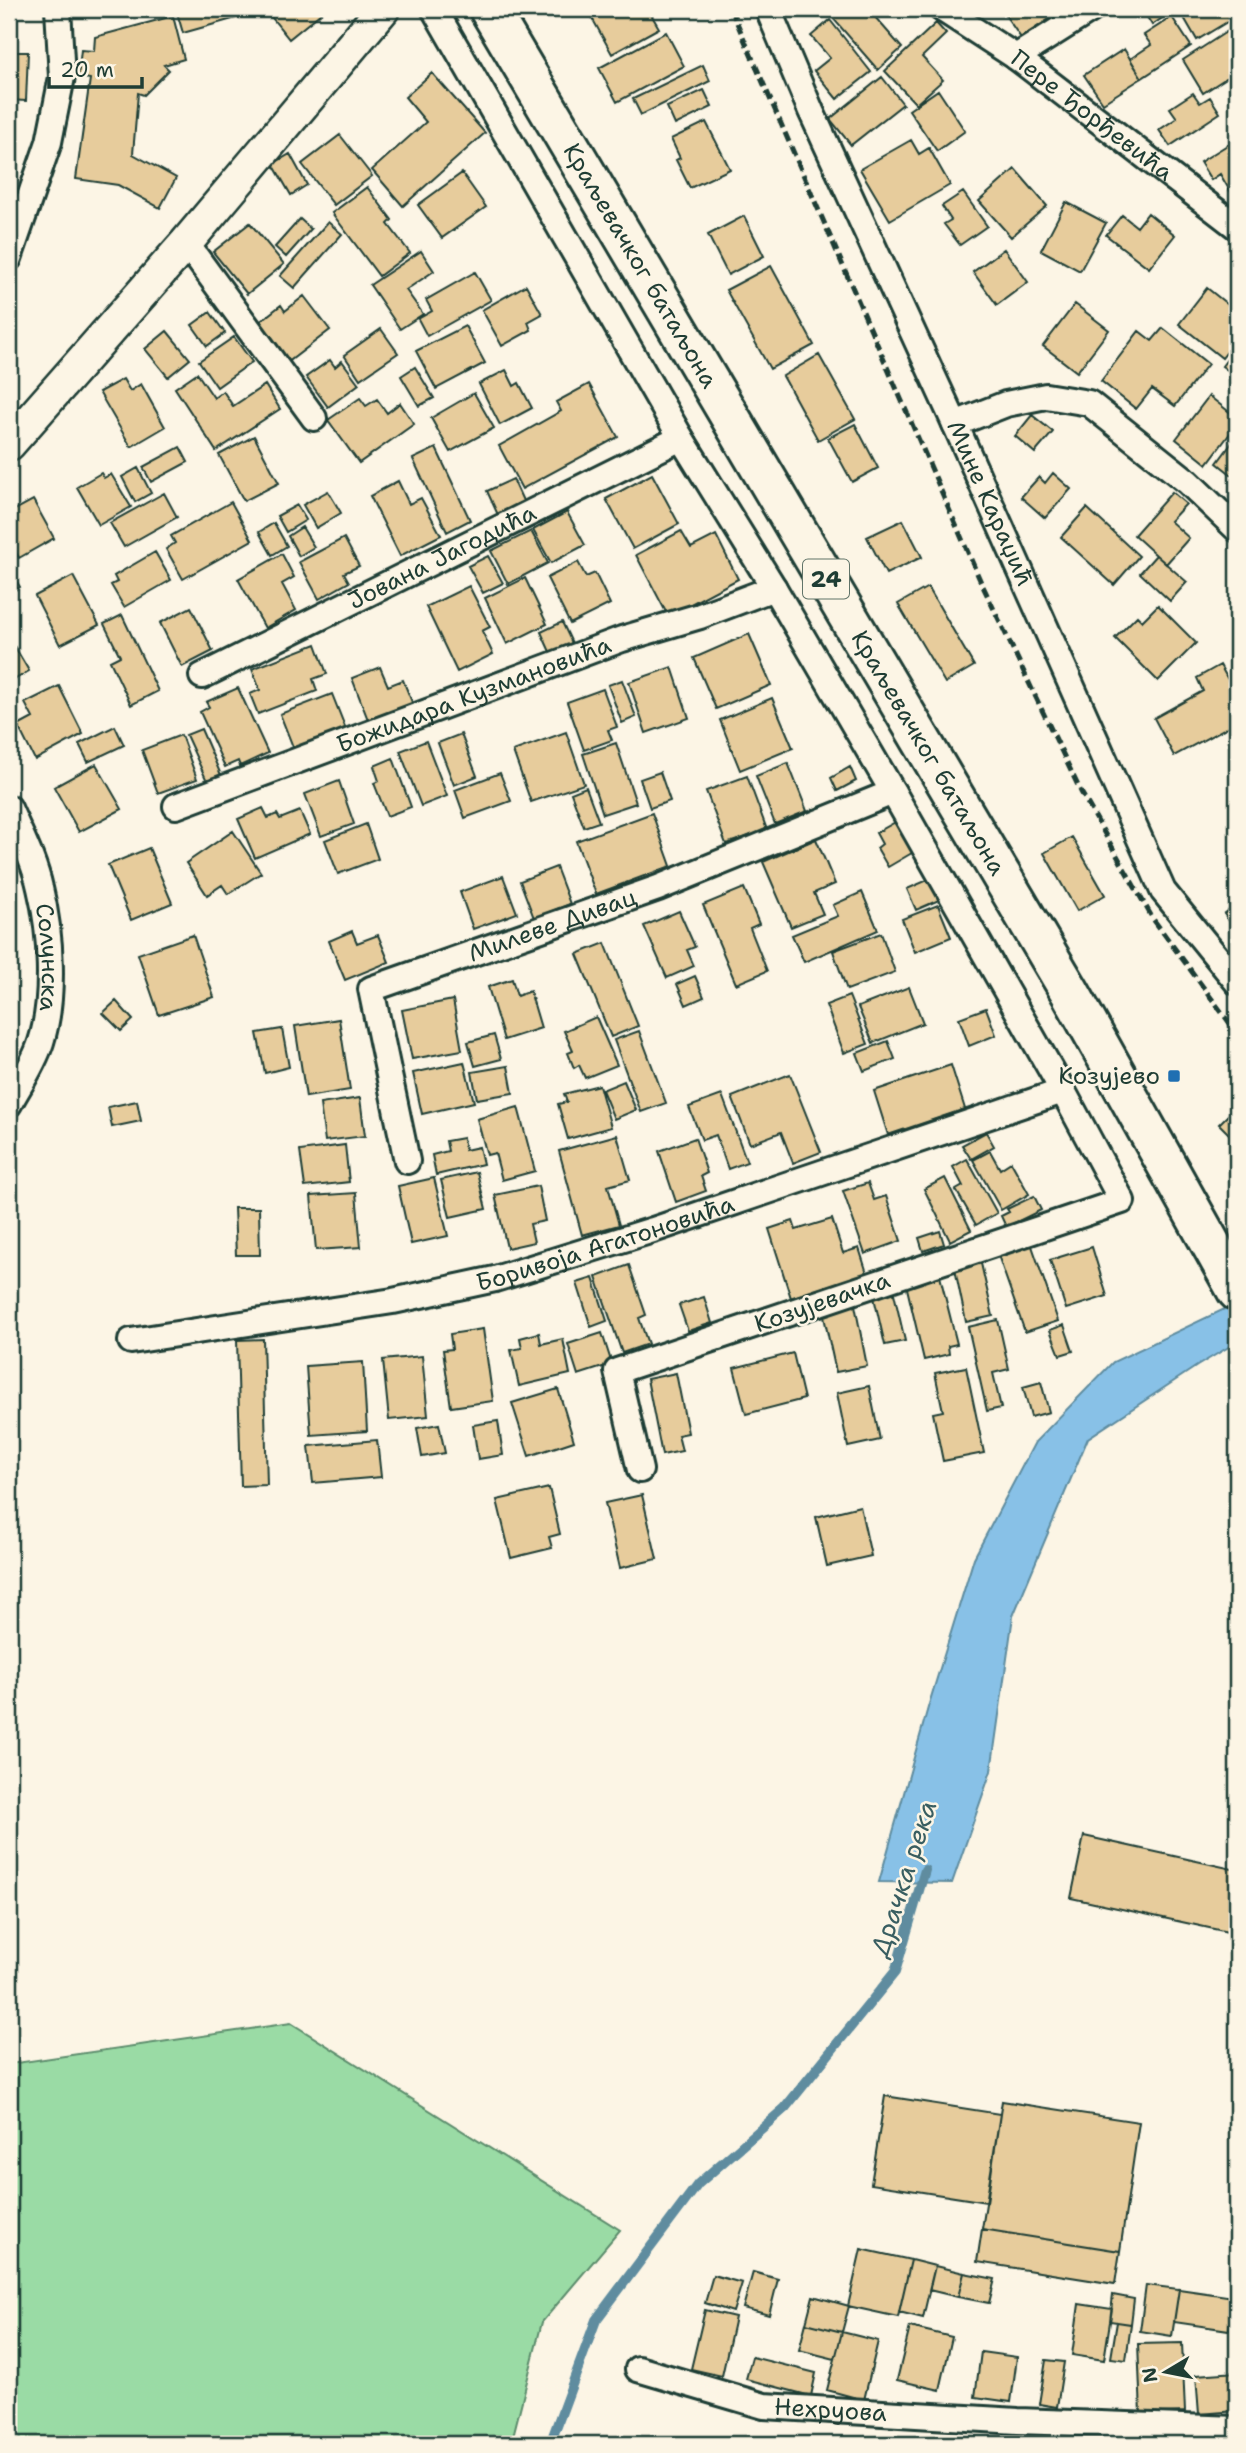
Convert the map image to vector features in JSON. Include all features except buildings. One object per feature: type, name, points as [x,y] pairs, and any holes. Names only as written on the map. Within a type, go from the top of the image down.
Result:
[{"type":"main road","name":"Краљевачког батаљона","points":[[489,9],[1057,970],[1237,1291]]},
{"type":"street","points":[[9,258],[49,142],[62,77],[58,9]]},
{"type":"street","points":[[9,444],[186,243],[383,9]]},
{"type":"street","points":[[434,9],[681,438],[774,588],[893,792],[1063,1091]]},
{"type":"street","name":"Мине Караџић","points":[[768,9],[811,111],[956,424],[1163,891],[1237,982]]},
{"type":"street","name":"Пере Ђорђевића","points":[[942,9],[1016,57],[1237,227]]},
{"type":"street","points":[[1016,57],[1091,9]]},
{"type":"street","points":[[186,243],[314,418]]},
{"type":"street","points":[[956,424],[1006,404],[1046,396],[1090,403],[1188,482],[1237,529]]},
{"type":"street","name":"Јована Јагодића","points":[[202,677],[681,438]]},
{"type":"street","name":"Божидара Кузмановића","points":[[176,806],[622,639],[700,616],[774,588]]},
{"type":"street","name":"Милеве Дивац","points":[[407,1161],[371,989],[658,888],[893,792]]},
{"type":"street","name":"Солунска","points":[[9,808],[40,886],[50,973],[42,1041],[9,1104]]},
{"type":"street","name":"Козујевачка","points":[[640,1470],[617,1371],[1122,1201],[1063,1091]]},
{"type":"street","name":"Боривоја Агатоновића","points":[[131,1342],[393,1301],[495,1279],[653,1230],[1063,1091]]},
{"type":"street","name":"Нехруова","points":[[638,2369],[764,2406],[1018,2421],[1237,2429]]},
{"type":"green space","points":[[291,2023],[620,2230],[542,2322],[511,2444],[9,2444],[9,2064]]},
{"type":"water","points":[[1237,1303],[1237,1342],[1088,1438],[1013,1616],[991,1771],[952,1883],[879,1882],[929,1704],[974,1558],[1035,1442],[1113,1362]]},
{"type":"waterway","name":"Драчка река","points":[[550,2444],[596,2320],[698,2184],[785,2108],[895,1972],[925,1870]]},
{"type":"railway","points":[[731,9],[980,580],[1081,792],[1153,919],[1237,1033]]},
{"type":"place","name":"Козујево","points":[[1174,1076]]}]
